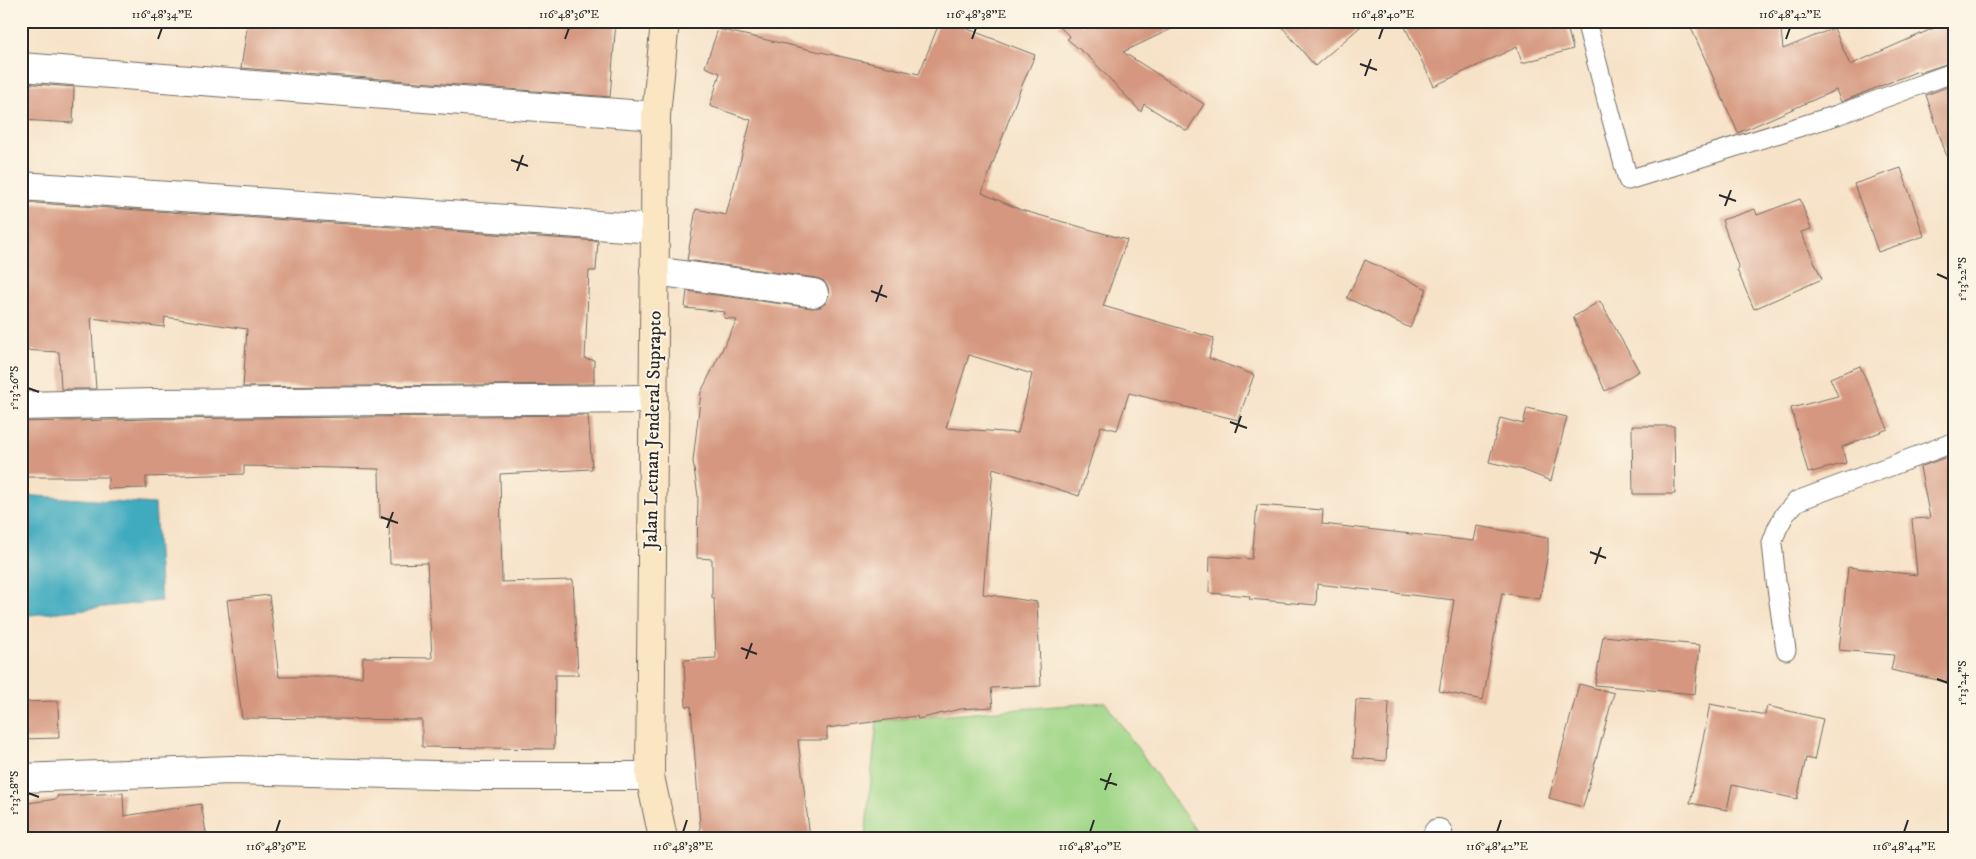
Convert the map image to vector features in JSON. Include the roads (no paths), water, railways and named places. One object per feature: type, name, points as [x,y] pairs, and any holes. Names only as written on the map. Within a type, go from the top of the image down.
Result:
[{"type":"main road","name":"Jalan Letnan Jenderal Suprapto","points":[[663,838],[650,776],[656,116],[665,21]]},
{"type":"street","points":[[21,67],[656,116]]},
{"type":"street","points":[[21,186],[655,229]]},
{"type":"street","points":[[654,271],[814,293]]},
{"type":"street","points":[[21,406],[653,399]]},
{"type":"street","points":[[21,778],[231,770],[477,776],[650,776]]},
{"type":"lane","points":[[1586,21],[1628,180],[1837,115],[1955,72]]},
{"type":"lane","points":[[1786,650],[1772,543],[1785,514],[1797,501],[1955,442]]},
{"type":"water","points":[[21,495],[155,504],[161,601],[21,616]]}]
